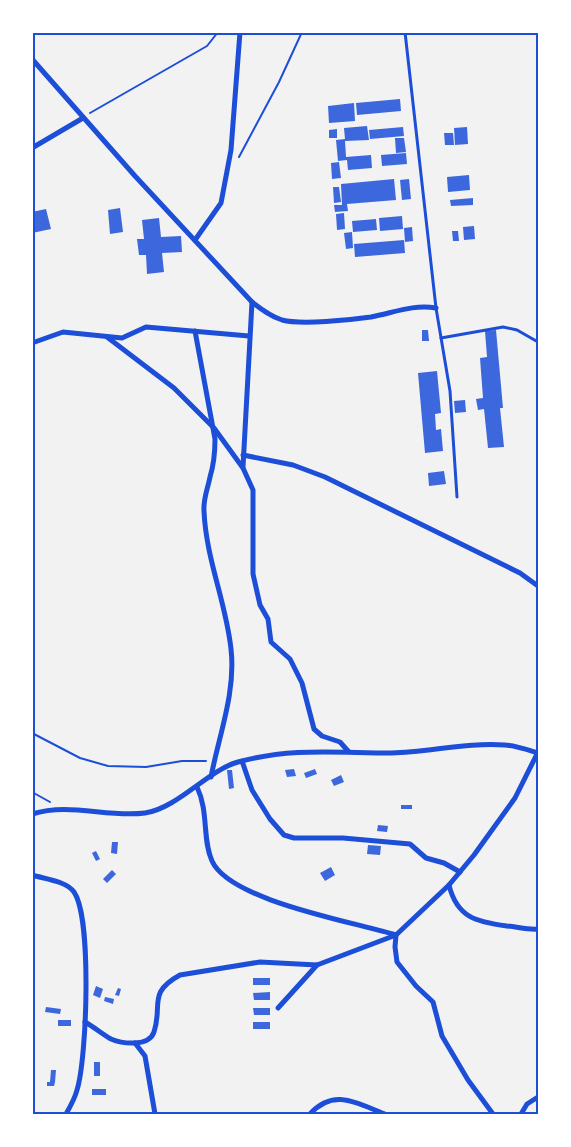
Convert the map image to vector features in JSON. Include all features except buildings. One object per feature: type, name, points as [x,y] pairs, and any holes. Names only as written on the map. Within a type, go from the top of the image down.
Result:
[{"type":"street","points":[[195,240],[221,203],[231,150],[240,32]]},
{"type":"street","points":[[32,59],[82,118],[252,302],[272,316],[295,322],[370,317],[416,307],[436,308]]},
{"type":"street","points":[[32,148],[82,118]]},
{"type":"street","points":[[243,468],[252,302]]},
{"type":"street","points":[[32,343],[63,332],[123,338],[144,327],[249,336]]},
{"type":"street","points":[[196,331],[206,397],[214,428],[214,457],[204,508],[206,547],[222,604],[231,648],[232,667],[231,686],[211,777]]},
{"type":"street","points":[[107,337],[174,388],[214,428],[243,468],[253,490],[254,584],[260,605],[268,619],[271,642],[290,659],[302,683],[314,729],[322,736],[340,742],[348,751]]},
{"type":"street","points":[[243,455],[293,465],[325,476],[520,573],[538,586]]},
{"type":"street","points":[[32,814],[67,808],[126,813],[147,812],[197,787],[211,777],[242,761],[286,753],[348,751],[393,753],[504,745],[538,752],[515,798],[460,872],[449,885],[396,935],[317,964],[260,962],[180,975],[164,987],[157,999],[153,1034],[143,1041],[135,1042],[112,1039],[85,1022]]},
{"type":"street","points":[[242,761],[252,790],[270,819],[284,835],[294,838],[343,838],[410,844],[426,858],[444,863],[460,872]]},
{"type":"street","points":[[197,787],[203,800],[212,861],[218,870],[233,882],[271,899],[315,914],[396,935]]},
{"type":"street","points":[[32,875],[68,885],[75,893],[79,904],[85,960],[85,1022],[78,1085],[66,1114]]},
{"type":"street","points":[[449,885],[454,902],[467,916],[492,924],[538,929]]},
{"type":"street","points":[[396,935],[395,947],[398,962],[416,986],[433,1002],[442,1036],[468,1080],[493,1114]]},
{"type":"street","points":[[278,1008],[317,964]]},
{"type":"street","points":[[135,1042],[145,1056],[155,1114]]},
{"type":"street","points":[[521,1114],[527,1104],[538,1097]]},
{"type":"street","points":[[310,1114],[323,1103],[340,1099],[385,1114]]},
{"type":"lane","points":[[405,32],[436,308],[450,391],[457,497]]},
{"type":"lane","points":[[441,338],[503,327],[517,330],[538,342]]},
{"type":"path","points":[[82,118],[207,46],[218,32]]},
{"type":"path","points":[[237,159],[279,82],[302,32]]},
{"type":"path","points":[[32,733],[80,758],[108,766],[146,767],[182,761],[214,761]]},
{"type":"path","points":[[32,792],[47,802],[67,808]]}]
